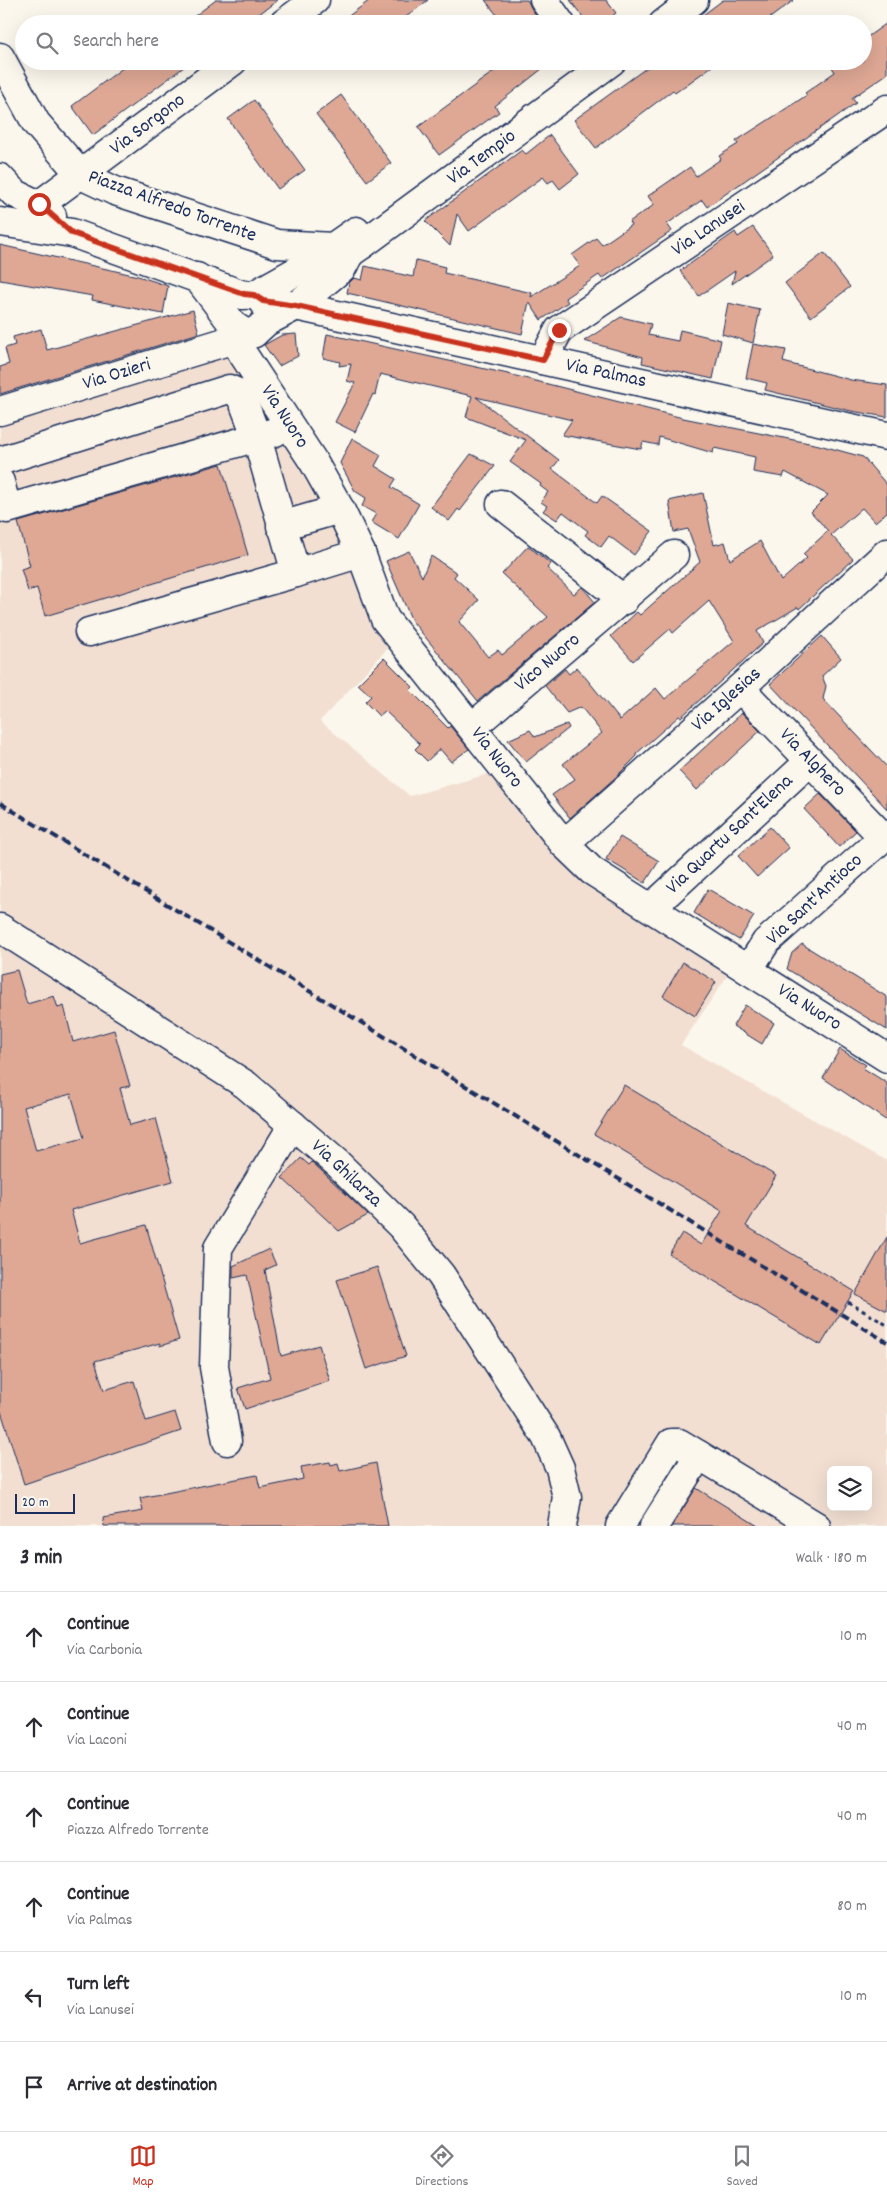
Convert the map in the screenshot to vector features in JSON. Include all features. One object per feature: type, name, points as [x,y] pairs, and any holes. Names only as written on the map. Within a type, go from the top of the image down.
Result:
[{"type":"street","points":[[295,15],[315,0]]},
{"type":"street","points":[[544,0],[555,15]]},
{"type":"street","points":[[674,15],[694,0]]},
{"type":"street","name":"Piazza Alfredo Torrente","points":[[0,57],[36,123],[80,175],[115,191],[277,244],[332,247],[356,231],[357,249]]},
{"type":"street","name":"Via Sorgono","points":[[39,204],[221,70]]},
{"type":"street","name":"Via Tempio","points":[[296,306],[342,268],[357,249],[592,70]]},
{"type":"street","name":"Via Lanusei","points":[[543,360],[559,330],[887,109]]},
{"type":"street","points":[[0,178],[14,193],[39,204],[72,233]]},
{"type":"street","points":[[0,222],[72,233],[197,277],[247,316],[296,306]]},
{"type":"street","name":"Via Tempio","points":[[247,316],[318,259],[357,249]]},
{"type":"street","name":"Via Palmas","points":[[296,306],[887,436]]},
{"type":"street","name":"Via Ozieri","points":[[0,411],[247,316]]},
{"type":"street","name":"Via Nuoro","points":[[247,316],[290,427],[313,461],[340,509],[361,553],[385,619],[564,844],[592,871],[887,1058]]},
{"type":"street","points":[[0,460],[229,390],[238,393],[257,438],[296,573]]},
{"type":"street","points":[[0,482],[7,508],[290,427]]},
{"type":"street","points":[[500,504],[624,600]]},
{"type":"street","points":[[281,526],[340,509]]},
{"type":"street","points":[[90,632],[361,553]]},
{"type":"street","name":"Via Iglesias","points":[[564,844],[740,688],[887,553]]},
{"type":"street","name":"Vico Nuoro","points":[[472,727],[624,600],[674,555]]},
{"type":"street","name":"Via Alghero","points":[[740,688],[885,836]]},
{"type":"street","name":"Via Quartu Sant'Elena","points":[[651,908],[810,761]]},
{"type":"street","name":"Via Sant'Antioco","points":[[748,970],[766,942],[885,836]]},
{"type":"street","name":"Via Ghilarza","points":[[0,928],[246,1085],[337,1162],[402,1226],[441,1275],[546,1437],[560,1468],[567,1497],[562,1526]]},
{"type":"street","points":[[227,1441],[214,1367],[218,1248],[293,1125]]},
{"type":"street","points":[[620,1526],[671,1443],[679,1443],[816,1526]]},
{"type":"street","points":[[654,1526],[699,1455]]},
{"type":"path","points":[[848,1302],[887,1325]]},
{"type":"shaded area","points":[[233,339],[399,636],[320,721],[410,796],[492,773],[567,869],[729,973],[681,1045],[887,1161],[887,1526],[0,1526],[0,411]]},
{"type":"building","points":[[216,0],[278,0],[258,15],[196,15]]},
{"type":"building","points":[[370,0],[428,0],[409,15],[350,15]]},
{"type":"building","points":[[485,0],[527,0],[536,15],[497,15]]},
{"type":"building","points":[[570,0],[606,0],[616,13],[614,15],[581,15]]},
{"type":"building","points":[[723,0],[794,0],[774,15],[703,15]]},
{"type":"building","points":[[887,23],[887,74],[852,98],[856,103],[707,207],[702,200],[667,224],[672,231],[602,279],[599,275],[565,298],[568,302],[541,320],[529,302],[522,334],[347,293],[349,283],[354,278],[362,280],[365,266],[413,277],[416,260],[445,267],[444,273],[532,293],[531,297],[580,266],[572,255],[596,238],[602,245],[631,225],[629,222],[654,205],[648,196],[690,167],[696,176],[721,159],[719,156],[738,144],[736,141],[807,95],[805,93],[835,72],[834,70],[872,70],[872,34]]},
{"type":"building","points":[[120,70],[180,70],[93,135],[72,106]]},
{"type":"building","points":[[496,70],[541,70],[495,106],[499,112],[439,155],[418,127]]},
{"type":"building","points":[[643,70],[707,70],[675,93],[673,90],[596,148],[574,120]]},
{"type":"building","points":[[341,95],[391,163],[367,181],[316,114]]},
{"type":"building","points":[[254,100],[305,170],[278,189],[228,119]]},
{"type":"building","points":[[550,135],[579,174],[560,189],[553,180],[548,183],[543,177],[469,231],[457,214],[450,246],[425,221],[522,150],[526,154]]},
{"type":"building","points":[[753,227],[773,255],[732,284],[735,271],[699,296],[680,271],[735,232],[738,237]]},
{"type":"building","points":[[0,245],[138,276],[168,286],[163,314],[92,300],[93,296],[0,280]]},
{"type":"building","points":[[824,253],[850,287],[811,317],[785,283]]},
{"type":"building","points":[[728,303],[760,310],[753,343],[722,334]]},
{"type":"building","points":[[193,310],[199,333],[0,394],[0,367],[9,364],[5,348],[15,345],[13,337],[41,329],[47,350]]},
{"type":"building","points":[[621,317],[651,324],[648,335],[678,341],[680,330],[721,340],[713,379],[642,363],[643,357],[584,341]]},
{"type":"building","points":[[296,334],[298,356],[279,366],[264,345],[282,335]]},
{"type":"building","points":[[327,334],[508,374],[683,418],[819,445],[863,457],[887,485],[887,512],[875,522],[862,508],[831,535],[853,559],[799,609],[798,607],[757,631],[763,643],[681,717],[679,716],[636,754],[637,756],[617,776],[570,818],[552,795],[575,779],[563,764],[602,733],[581,707],[567,713],[545,686],[565,669],[569,674],[577,667],[620,720],[656,688],[665,699],[734,641],[709,601],[673,633],[670,629],[633,661],[611,636],[637,612],[640,615],[700,562],[688,529],[674,532],[669,501],[703,493],[714,545],[725,542],[730,560],[760,541],[781,581],[807,558],[803,554],[828,531],[811,512],[828,495],[785,472],[783,477],[753,472],[755,457],[714,448],[713,453],[659,437],[658,445],[643,442],[641,449],[562,435],[572,420],[476,397],[559,460],[552,469],[597,503],[602,496],[652,531],[634,555],[609,536],[601,547],[585,535],[588,531],[563,512],[557,520],[543,511],[547,506],[541,502],[548,492],[540,486],[541,484],[510,462],[526,440],[466,417],[472,396],[380,374],[375,395],[373,394],[355,432],[335,422],[355,383],[347,381],[351,364],[339,366],[340,362],[323,358]]},
{"type":"building","points":[[753,344],[786,350],[783,362],[851,380],[887,385],[887,417],[851,411],[765,390],[767,383],[746,378]]},
{"type":"building","points":[[352,438],[381,455],[375,466],[396,479],[391,487],[419,504],[399,539],[371,522],[376,514],[362,506],[366,498],[355,491],[340,463]]},
{"type":"building","points":[[471,454],[495,466],[460,511],[458,509],[449,521],[431,507]]},
{"type":"building","points":[[221,464],[248,555],[45,616],[37,588],[28,591],[21,569],[30,566],[18,522]]},
{"type":"building","points":[[528,546],[551,564],[547,568],[574,594],[582,587],[595,602],[478,701],[412,621],[386,561],[409,551],[422,577],[431,556],[457,573],[454,577],[479,600],[459,622],[488,657],[498,650],[502,655],[548,617],[502,574]]},
{"type":"building","points":[[822,636],[841,658],[822,676],[826,686],[823,699],[887,767],[887,809],[770,684]]},
{"type":"building","points":[[384,658],[413,687],[410,690],[448,728],[450,726],[469,749],[451,762],[440,749],[427,761],[415,749],[420,744],[385,711],[379,716],[365,702],[371,696],[358,684]]},
{"type":"building","points":[[742,713],[760,731],[697,790],[679,771]]},
{"type":"building","points":[[567,724],[569,728],[526,762],[508,740],[530,730],[535,737]]},
{"type":"building","points":[[820,794],[856,831],[839,847],[804,809]]},
{"type":"building","points":[[770,827],[789,848],[757,877],[738,856]]},
{"type":"building","points":[[620,837],[659,861],[645,883],[606,859]]},
{"type":"building","points":[[708,889],[754,916],[739,940],[694,913]]},
{"type":"building","points":[[802,944],[887,997],[887,1030],[787,969],[792,953]]},
{"type":"building","points":[[683,962],[716,982],[695,1016],[663,996]]},
{"type":"building","points":[[17,970],[27,1004],[54,996],[58,1008],[64,1006],[73,1042],[114,1030],[130,1086],[120,1088],[130,1125],[156,1118],[173,1181],[71,1210],[80,1243],[146,1225],[179,1340],[160,1346],[160,1343],[95,1361],[104,1390],[134,1381],[146,1421],[175,1412],[181,1431],[24,1484],[0,1408],[0,974]],"holes":[[[71,1094],[84,1138],[36,1151],[24,1107]]]},
{"type":"building","points":[[745,1005],[774,1023],[762,1044],[733,1026]]},
{"type":"building","points":[[840,1049],[866,1065],[863,1068],[887,1083],[887,1121],[823,1078]]},
{"type":"building","points":[[624,1085],[776,1176],[746,1226],[854,1291],[821,1345],[669,1254],[682,1233],[701,1245],[722,1211],[594,1134]]},
{"type":"building","points":[[301,1158],[309,1165],[312,1162],[368,1215],[339,1231],[282,1178]]},
{"type":"building","points":[[887,1237],[887,1311],[855,1294]]},
{"type":"building","points":[[269,1249],[276,1265],[265,1270],[281,1356],[319,1345],[330,1381],[245,1409],[238,1388],[270,1378],[247,1275],[233,1278],[233,1266]]},
{"type":"building","points":[[377,1267],[406,1356],[366,1369],[337,1280]]},
{"type":"building","points":[[330,1462],[331,1465],[338,1463],[340,1471],[376,1463],[388,1526],[104,1526],[103,1518],[143,1511],[140,1498],[257,1475],[260,1488],[303,1479],[301,1467]]},
{"type":"building","points":[[696,1488],[758,1526],[672,1526]]},
{"type":"railway","points":[[0,803],[887,1342]]},
{"type":"route","points":[[39,204],[72,233],[244,294],[254,295],[263,301],[296,306],[543,360],[559,330]]}]
